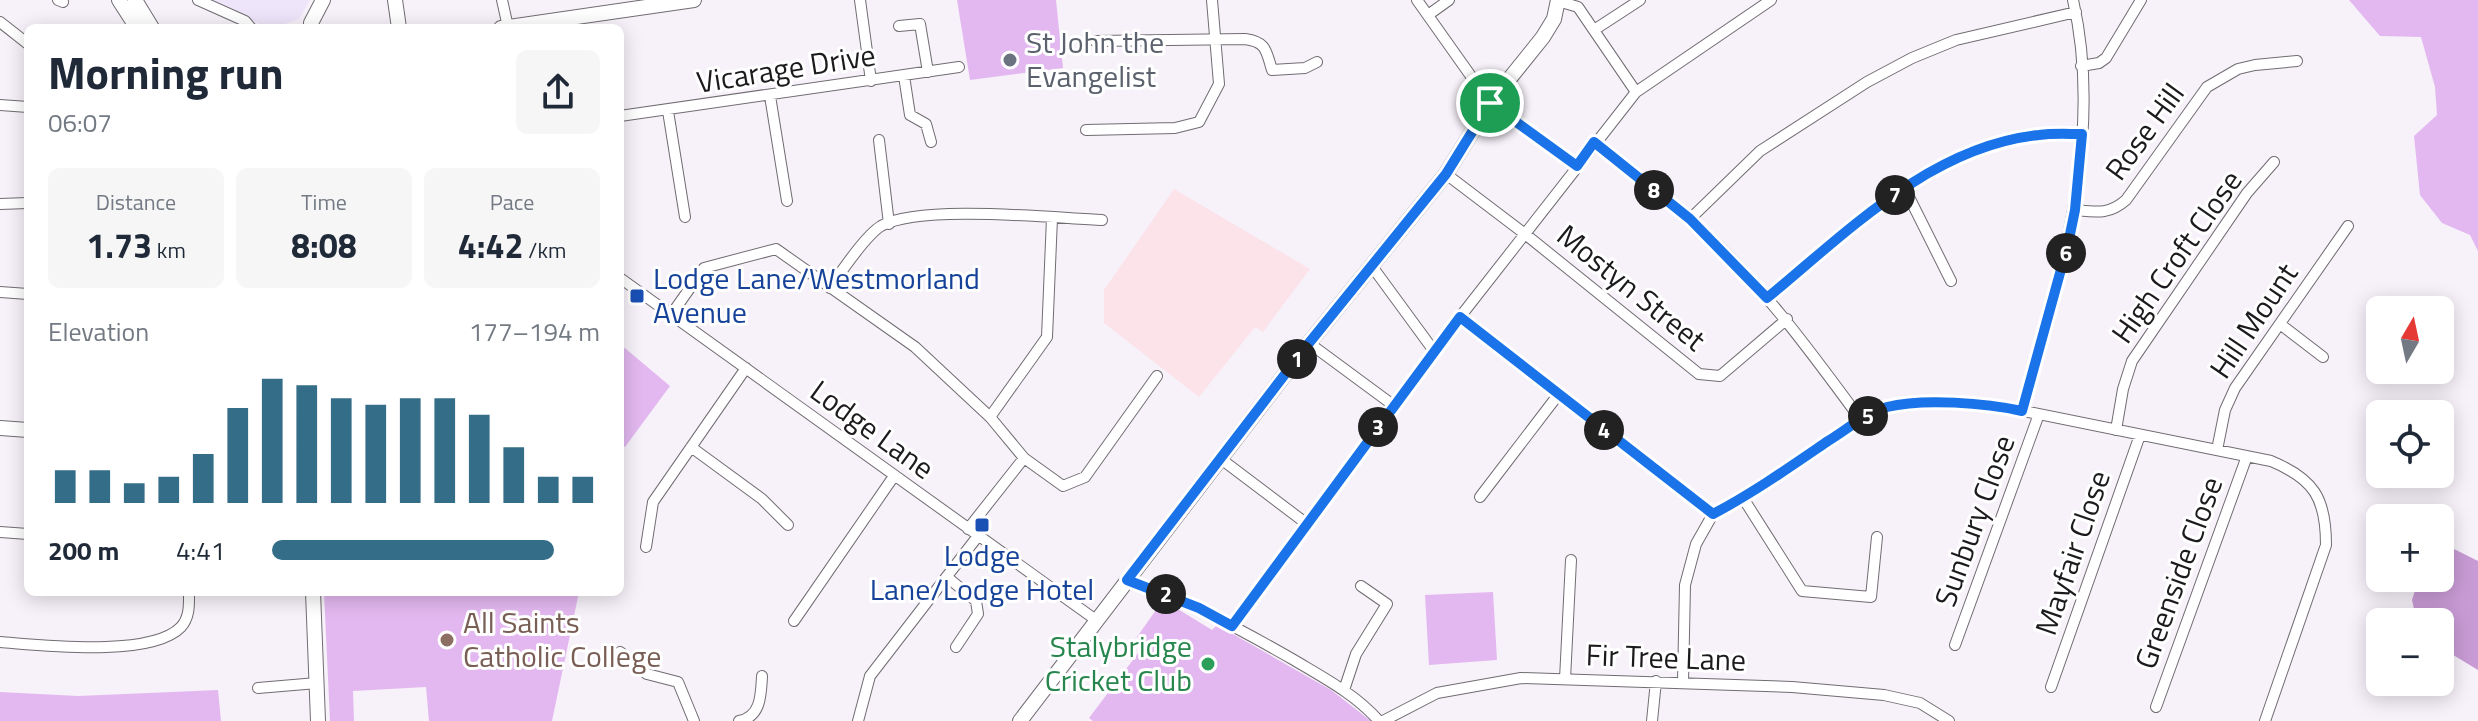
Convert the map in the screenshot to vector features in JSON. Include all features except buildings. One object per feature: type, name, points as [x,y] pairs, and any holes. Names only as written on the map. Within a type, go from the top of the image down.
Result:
[{"type":"main road","points":[[119,0],[134,24]]},
{"type":"main road","points":[[135,0],[150,24]]},
{"type":"main road","points":[[311,24],[323,0]]},
{"type":"main road","points":[[395,0],[398,24]]},
{"type":"main road","points":[[529,24],[694,0]]},
{"type":"main road","points":[[1020,721],[1309,343],[1446,174],[1490,103],[1543,37],[1554,19],[1558,0]]},
{"type":"main road","points":[[0,428],[24,430]]},
{"type":"main road","points":[[313,596],[318,721]]},
{"type":"street","points":[[198,0],[248,24]]},
{"type":"street","points":[[502,0],[507,24]]},
{"type":"street","points":[[860,0],[871,81]]},
{"type":"street","points":[[1086,130],[1175,128],[1199,122],[1219,84],[1212,0]]},
{"type":"street","points":[[1417,0],[1490,103],[1577,166]]},
{"type":"street","points":[[1428,15],[1449,0]]},
{"type":"street","points":[[1558,0],[1578,7],[1636,92]]},
{"type":"street","points":[[1594,30],[1640,0]]},
{"type":"street","points":[[1232,626],[1393,405],[1594,142],[1636,92],[1771,0]]},
{"type":"street","points":[[2022,411],[2075,210],[2082,134],[2081,66],[2073,0]]},
{"type":"street","points":[[2081,66],[2099,63],[2106,58],[2141,0]]},
{"type":"street","points":[[1690,219],[1760,151],[1867,82],[1912,58],[1956,40],[2076,12]]},
{"type":"street","points":[[0,22],[24,41]]},
{"type":"street","points":[[899,26],[920,24],[928,72]]},
{"type":"street","points":[[1095,41],[1216,39],[1261,42],[1267,47],[1272,70],[1305,68],[1317,62]]},
{"type":"street","name":"Rose Hill","points":[[2075,210],[2116,210],[2207,87],[2238,69],[2297,61]]},
{"type":"street","name":"Vicarage Drive","points":[[624,116],[959,67]]},
{"type":"street","points":[[904,76],[910,115],[926,124],[931,142]]},
{"type":"street","points":[[770,96],[787,201]]},
{"type":"street","points":[[0,105],[24,107]]},
{"type":"street","points":[[668,111],[685,217]]},
{"type":"street","points":[[1767,298],[1878,206],[1942,167],[2003,142],[2039,135],[2082,134]]},
{"type":"street","points":[[879,140],[889,224]]},
{"type":"street","points":[[1594,142],[1690,219],[1767,298],[1787,319],[1861,420]]},
{"type":"street","name":"High Croft Close","points":[[2116,430],[2123,389],[2132,361],[2247,193],[2274,162]]},
{"type":"street","name":"Mostyn Street","points":[[1446,174],[1699,374],[1720,376],[1787,319]]},
{"type":"street","points":[[1905,189],[1951,281]]},
{"type":"street","points":[[0,204],[24,203]]},
{"type":"street","points":[[830,288],[880,227],[912,217],[954,214],[1102,220]]},
{"type":"street","points":[[990,417],[1047,337],[1052,218]]},
{"type":"street","name":"Hill Mount","points":[[2217,450],[2225,410],[2235,388],[2348,226]]},
{"type":"street","points":[[671,315],[704,268],[776,249],[915,347],[990,417],[1024,458],[1063,486],[1085,477],[1157,376]]},
{"type":"street","points":[[1371,265],[1434,351]]},
{"type":"street","name":"Lodge Lane","points":[[624,281],[1096,620]]},
{"type":"street","points":[[0,292],[24,294]]},
{"type":"street","points":[[1460,317],[1713,514]]},
{"type":"street","points":[[2280,324],[2323,357]]},
{"type":"street","points":[[1309,343],[1393,405]]},
{"type":"street","points":[[646,547],[653,502],[746,368]]},
{"type":"street","points":[[1480,497],[1558,395]]},
{"type":"street","points":[[1683,682],[1685,585],[1696,544],[1713,514],[1886,407],[1934,403],[1989,404],[2271,461],[2298,472],[2317,494],[2326,521],[2326,545],[2265,721]]},
{"type":"street","name":"Sunbury Close","points":[[1955,645],[2039,414]]},
{"type":"street","name":"Mayfair Close","points":[[2051,687],[2140,435]]},
{"type":"street","points":[[691,447],[762,499],[788,525]]},
{"type":"street","name":"Greenside Close","points":[[2156,707],[2247,456]]},
{"type":"street","points":[[858,721],[870,676],[947,577],[1024,458]]},
{"type":"street","points":[[1221,459],[1307,524]]},
{"type":"street","points":[[794,621],[894,476]]},
{"type":"street","points":[[1743,498],[1802,591],[1871,597],[1877,537]]},
{"type":"street","points":[[0,532],[24,534]]},
{"type":"street","points":[[1565,679],[1571,560]]},
{"type":"street","points":[[947,577],[976,601],[978,614],[956,647]]},
{"type":"street","points":[[1127,580],[1199,608],[1232,626],[1344,690],[1381,721]]},
{"type":"street","points":[[1344,690],[1356,654],[1387,604],[1361,586]]},
{"type":"street","points":[[0,642],[83,648],[157,641],[181,627],[189,611],[189,596]]},
{"type":"street","points":[[620,652],[647,674],[678,682],[694,721]]},
{"type":"street","points":[[739,721],[747,719],[760,705],[762,676]]},
{"type":"street","name":"Fir Tree Lane","points":[[1381,721],[1437,693],[1521,678],[1792,687],[1884,695],[1920,703],[1949,721]]},
{"type":"street","points":[[1652,721],[1656,681]]},
{"type":"street","points":[[258,688],[317,683]]},
{"type":"shaded area","points":[[209,0],[310,0],[299,19],[285,24],[260,24]]},
{"type":"shaded area","points":[[957,0],[1056,0],[1063,68],[970,80]]},
{"type":"shaded area","points":[[2349,0],[2478,0],[2478,251],[2470,235],[2442,223],[2420,195],[2414,136],[2437,115],[2435,87],[2421,37],[2380,36]]},
{"type":"shaded area","points":[[1174,189],[1310,269],[1263,332],[1255,327],[1199,397],[1104,323],[1104,290]]},
{"type":"shaded area","points":[[624,347],[670,386],[624,446]]},
{"type":"shaded area","points":[[2454,549],[2478,561],[2478,670],[2454,655],[2454,608],[2414,608],[2415,592],[2454,592]]},
{"type":"shaded area","points":[[1493,592],[1497,660],[1429,665],[1425,595]]},
{"type":"shaded area","name":"All Saints Catholic College","points":[[324,596],[578,596],[552,721],[429,721],[426,687],[353,691],[354,721],[330,721]]},
{"type":"shaded area","name":"Stalybridge Cricket Club","points":[[1163,600],[1212,630],[1217,625],[1331,690],[1371,721],[1093,721],[1089,718],[1145,644],[1137,637]]},
{"type":"shaded area","points":[[218,690],[221,721],[0,721],[0,692],[78,696]]},
{"type":"place","name":"St John the Evangelist","points":[[1010,60]]},
{"type":"place","name":"Lodge Lane/Westmorland Avenue","points":[[637,296]]},
{"type":"place","name":"Lodge Lane/Lodge Hotel","points":[[982,525]]},
{"type":"place","name":"All Saints Catholic College","points":[[447,640]]},
{"type":"place","name":"Stalybridge Cricket Club","points":[[1208,664]]},
{"type":"route","points":[[1490,103],[1577,166],[1594,142],[1690,219],[1767,298],[1878,206],[1942,167],[2003,142],[2039,135],[2082,134],[2075,210],[2068,244],[2022,411],[1989,404],[1934,403],[1886,407],[1713,514],[1460,317],[1232,626],[1199,608],[1127,580],[1309,343],[1446,174],[1490,103]]}]
